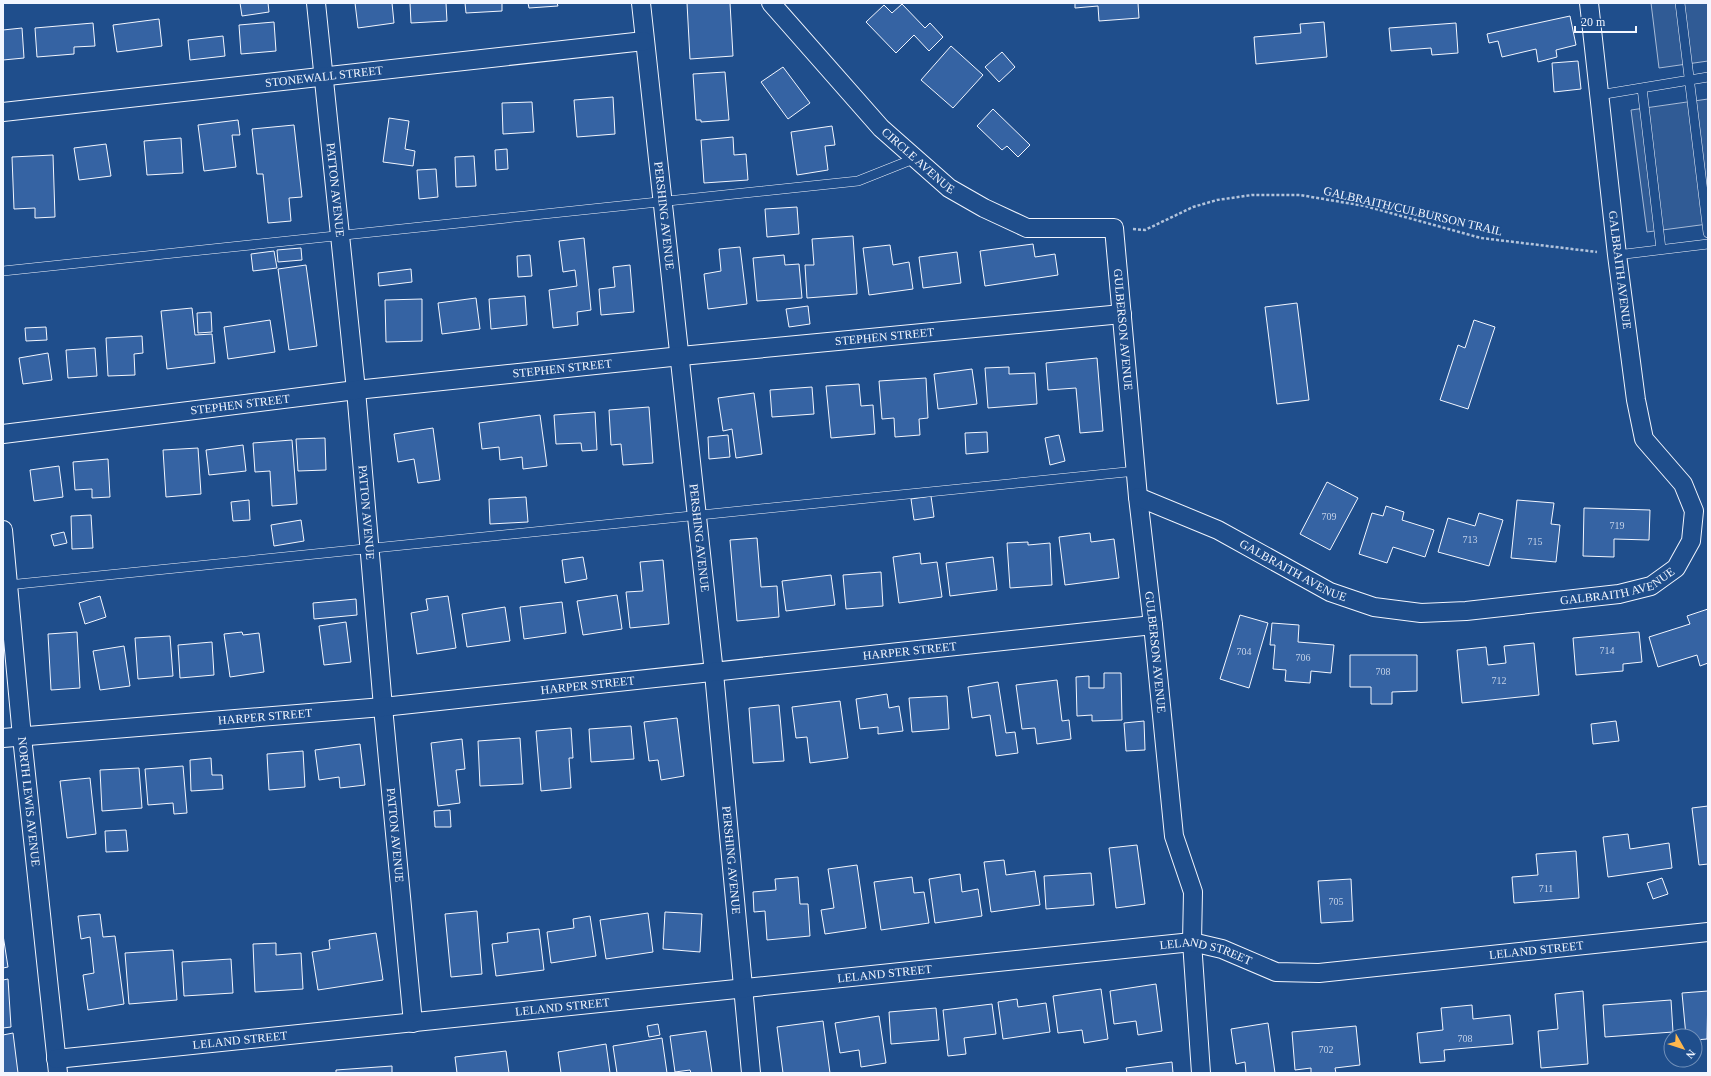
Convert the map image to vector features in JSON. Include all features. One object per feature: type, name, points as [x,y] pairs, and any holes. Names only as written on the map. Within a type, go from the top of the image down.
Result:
[{"type":"street","name":"PATTON AVENUE","points":[[316,3],[356,390],[383,707],[413,1023]]},
{"type":"street","name":"PERSHING AVENUE","points":[[641,3],[644,42],[698,515],[751,1073]]},
{"type":"street","name":"CIRCLE AVENUE","points":[[771,3],[881,128],[949,188],[984,208],[1027,228],[1114,228]]},
{"type":"street","name":"GALBRAITH AVENUE","points":[[1138,497],[1218,530],[1330,592],[1374,608],[1421,613],[1466,611],[1619,594],[1651,586],[1676,568],[1691,541],[1694,511],[1683,484],[1644,439],[1636,400],[1617,255],[1588,3]]},
{"type":"street","name":"STONEWALL STREET","points":[[3,112],[644,42]]},
{"type":"street","name":"GULBERSON AVENUE","points":[[1114,228],[1138,497],[1153,625],[1174,836],[1193,892],[1192,942],[1201,1073]]},
{"type":"street","name":"STEPHEN STREET","points":[[3,434],[356,390],[681,356],[1122,314]]},
{"type":"street","name":"NORTH LEWIS AVENUE","points":[[3,530],[22,737],[57,1066]]},
{"type":"street","name":"HARPER STREET","points":[[3,738],[383,707],[1153,625]]},
{"type":"street","name":"LELAND STREET","points":[[57,1066],[413,1023],[1192,942],[1222,949],[1276,972],[1297,974],[1319,973],[1708,932]]},
{"type":"lane","points":[[1680,3],[1708,233]]},
{"type":"lane","points":[[1599,95],[1708,77]]},
{"type":"lane","points":[[1642,88],[1661,250]]},
{"type":"lane","points":[[3,271],[858,181],[916,158]]},
{"type":"lane","points":[[1617,255],[1708,244]]},
{"type":"lane","points":[[8,585],[1136,471]]},
{"type":"path","name":"GALBRAITH/CULBURSON TRAIL","points":[[1114,228],[1145,230],[1193,207],[1226,198],[1252,195],[1300,195],[1365,206],[1481,238],[1617,255]]},
{"type":"shaded area","points":[[1651,3],[1708,3],[1708,61],[1659,68]]},
{"type":"shaded area","points":[[1708,99],[1708,224],[1647,232],[1631,110]]},
{"type":"building","points":[[240,3],[268,3],[269,12],[242,16]]},
{"type":"building","points":[[355,3],[392,3],[394,23],[358,28]]},
{"type":"building","points":[[410,3],[446,3],[447,21],[411,23]]},
{"type":"building","points":[[465,3],[502,3],[502,11],[466,13]]},
{"type":"building","points":[[528,3],[557,3],[558,6],[529,8]]},
{"type":"building","points":[[687,3],[730,3],[733,56],[690,59]]},
{"type":"building","points":[[1075,3],[1138,3],[1139,18],[1099,21],[1098,6],[1075,8]]},
{"type":"building","points":[[902,4],[925,28],[930,23],[943,37],[929,51],[914,35],[896,53],[866,22],[884,5],[892,13]]},
{"type":"building","points":[[1570,16],[1576,45],[1556,50],[1557,57],[1538,62],[1536,49],[1502,57],[1498,41],[1489,43],[1487,34]]},
{"type":"building","points":[[159,19],[162,46],[117,52],[113,25]]},
{"type":"building","points":[[274,22],[276,51],[241,54],[239,25]]},
{"type":"building","points":[[1324,22],[1327,57],[1256,64],[1254,37],[1301,33],[1300,24]]},
{"type":"building","points":[[93,23],[95,46],[74,47],[74,54],[37,57],[35,28]]},
{"type":"building","points":[[1456,23],[1458,53],[1432,55],[1431,48],[1391,51],[1389,28]]},
{"type":"building","points":[[22,28],[24,58],[3,60],[3,30]]},
{"type":"building","points":[[223,36],[225,56],[190,60],[188,40]]},
{"type":"building","points":[[951,46],[983,75],[953,108],[921,80]]},
{"type":"building","points":[[1002,52],[1015,67],[999,82],[985,67]]},
{"type":"building","points":[[1578,61],[1581,89],[1554,92],[1552,63]]},
{"type":"building","points":[[783,67],[810,103],[788,119],[761,82]]},
{"type":"building","points":[[725,72],[729,120],[701,122],[701,120],[696,120],[693,74]]},
{"type":"building","points":[[613,97],[615,134],[577,137],[574,100]]},
{"type":"building","points":[[532,102],[534,132],[503,134],[502,103]]},
{"type":"building","points":[[993,109],[1030,145],[1018,157],[1007,146],[1002,150],[977,126]]},
{"type":"building","points":[[389,118],[409,121],[405,149],[415,151],[413,166],[383,162]]},
{"type":"building","points":[[238,120],[240,135],[232,135],[236,167],[204,171],[198,125]]},
{"type":"building","points":[[294,125],[302,197],[289,198],[291,221],[268,223],[263,174],[257,174],[252,129]]},
{"type":"building","points":[[832,126],[835,145],[825,146],[828,170],[797,175],[791,132]]},
{"type":"building","points":[[733,137],[734,155],[746,154],[748,180],[704,183],[701,140]]},
{"type":"building","points":[[181,138],[183,173],[147,175],[144,141]]},
{"type":"building","points":[[106,144],[111,176],[79,180],[74,148]]},
{"type":"building","points":[[507,149],[508,169],[496,170],[495,150]]},
{"type":"building","points":[[53,155],[55,217],[35,218],[35,208],[14,209],[12,157]]},
{"type":"building","points":[[474,156],[476,186],[456,187],[455,157]]},
{"type":"building","points":[[436,169],[438,197],[419,199],[417,170]]},
{"type":"building","points":[[797,207],[799,234],[767,237],[765,209]]},
{"type":"building","points":[[853,236],[857,294],[807,298],[805,265],[814,265],[812,239]]},
{"type":"building","points":[[584,238],[591,310],[577,312],[578,325],[553,328],[549,290],[577,286],[575,270],[563,272],[559,241]]},
{"type":"building","points":[[1033,244],[1035,257],[1055,254],[1058,275],[985,286],[980,251]]},
{"type":"building","points":[[890,245],[893,265],[909,262],[913,289],[869,295],[863,248]]},
{"type":"building","points":[[740,247],[747,304],[708,309],[704,274],[721,271],[719,249]]},
{"type":"building","points":[[301,248],[302,260],[278,262],[277,250]]},
{"type":"building","points":[[274,251],[277,268],[253,271],[251,254]]},
{"type":"building","points":[[957,252],[961,283],[923,288],[919,257]]},
{"type":"building","points":[[530,255],[532,276],[518,277],[517,256]]},
{"type":"building","points":[[784,255],[785,265],[799,264],[802,298],[757,301],[753,258]]},
{"type":"building","points":[[306,265],[317,346],[289,350],[278,269]]},
{"type":"building","points":[[630,265],[634,312],[601,315],[599,289],[615,287],[613,267]]},
{"type":"building","points":[[411,269],[412,282],[379,286],[378,273]]},
{"type":"building","points":[[525,296],[527,325],[491,329],[489,299]]},
{"type":"building","points":[[476,298],[480,329],[442,334],[438,303]]},
{"type":"building","points":[[422,299],[422,341],[386,342],[385,300]]},
{"type":"building","points":[[1297,303],[1309,400],[1277,404],[1265,307]]},
{"type":"building","points":[[808,306],[810,324],[789,327],[786,309]]},
{"type":"building","points":[[192,308],[195,335],[212,334],[215,363],[167,369],[161,311]]},
{"type":"building","points":[[211,312],[212,332],[198,333],[197,313]]},
{"type":"building","points":[[270,320],[275,352],[228,359],[224,327]]},
{"type":"building","points":[[1474,320],[1495,327],[1468,409],[1440,400],[1458,345],[1465,348]]},
{"type":"building","points":[[46,327],[47,340],[26,341],[25,328]]},
{"type":"building","points":[[142,336],[143,353],[134,354],[135,375],[108,376],[106,338]]},
{"type":"building","points":[[95,348],[97,376],[68,378],[66,350]]},
{"type":"building","points":[[48,353],[52,380],[23,384],[19,358]]},
{"type":"building","points":[[1097,358],[1103,431],[1080,433],[1076,388],[1048,390],[1046,363]]},
{"type":"building","points":[[1009,367],[1009,374],[1035,373],[1037,404],[988,408],[985,368]]},
{"type":"building","points":[[972,369],[977,404],[938,409],[934,374]]},
{"type":"building","points":[[926,378],[928,418],[919,419],[920,435],[895,437],[894,418],[882,419],[879,381]]},
{"type":"building","points":[[859,384],[861,406],[873,405],[875,434],[831,438],[826,386]]},
{"type":"building","points":[[812,387],[814,414],[772,417],[770,390]]},
{"type":"building","points":[[754,393],[762,454],[736,458],[732,429],[723,431],[718,398]]},
{"type":"building","points":[[649,407],[653,463],[623,465],[621,444],[611,445],[609,410]]},
{"type":"building","points":[[595,412],[597,450],[582,451],[581,443],[556,444],[554,415]]},
{"type":"building","points":[[540,415],[547,466],[523,469],[522,457],[500,460],[499,447],[482,449],[479,423]]},
{"type":"building","points":[[433,428],[440,480],[418,483],[414,459],[398,462],[394,434]]},
{"type":"building","points":[[987,432],[988,452],[966,454],[965,433]]},
{"type":"building","points":[[728,435],[730,457],[709,459],[708,437]]},
{"type":"building","points":[[1059,435],[1065,461],[1050,465],[1045,438]]},
{"type":"building","points":[[325,438],[326,470],[298,471],[296,439]]},
{"type":"building","points":[[292,440],[297,504],[272,506],[270,471],[255,472],[253,443]]},
{"type":"building","points":[[243,445],[246,471],[209,475],[206,450]]},
{"type":"building","points":[[198,448],[201,494],[166,497],[163,450]]},
{"type":"building","points":[[108,459],[110,497],[92,498],[92,489],[75,490],[73,462]]},
{"type":"building","points":[[59,466],[63,497],[34,501],[30,470]]},
{"type":"building","points":[[1327,482],[1358,498],[1330,550],[1300,534]]},
{"type":"building","points":[[931,496],[934,517],[914,520],[911,499]]},
{"type":"building","points":[[526,497],[528,522],[490,524],[489,499]]},
{"type":"building","points":[[249,500],[250,520],[233,521],[231,502]]},
{"type":"building","points":[[1517,500],[1554,503],[1551,524],[1560,525],[1556,562],[1511,558]]},
{"type":"building","points":[[1386,506],[1404,512],[1402,520],[1434,530],[1425,557],[1393,547],[1387,563],[1359,554],[1372,513],[1383,516]]},
{"type":"building","points":[[1584,508],[1650,510],[1649,540],[1614,539],[1614,557],[1583,556]]},
{"type":"building","points":[[1479,513],[1503,520],[1489,566],[1438,552],[1448,518],[1475,526]]},
{"type":"building","points":[[91,515],[93,548],[72,549],[71,516]]},
{"type":"building","points":[[301,520],[304,541],[274,546],[271,525]]},
{"type":"building","points":[[64,532],[67,543],[54,546],[51,535]]},
{"type":"building","points":[[1090,533],[1091,542],[1114,539],[1119,578],[1065,585],[1059,537]]},
{"type":"building","points":[[757,538],[761,587],[777,586],[779,617],[737,621],[730,540]]},
{"type":"building","points":[[1028,542],[1028,545],[1050,543],[1052,585],[1010,588],[1007,543]]},
{"type":"building","points":[[920,553],[921,564],[937,562],[942,597],[899,603],[893,557]]},
{"type":"building","points":[[583,557],[587,579],[565,583],[562,560]]},
{"type":"building","points":[[993,557],[997,590],[950,596],[946,563]]},
{"type":"building","points":[[663,560],[669,624],[630,628],[626,592],[643,591],[640,562]]},
{"type":"building","points":[[881,572],[883,606],[846,609],[843,575]]},
{"type":"building","points":[[831,575],[835,605],[786,611],[782,581]]},
{"type":"building","points":[[617,595],[622,629],[583,635],[577,601]]},
{"type":"building","points":[[100,596],[106,617],[85,624],[79,603]]},
{"type":"building","points":[[448,596],[456,648],[417,654],[411,613],[428,610],[426,599]]},
{"type":"building","points":[[356,599],[357,615],[314,619],[313,603]]},
{"type":"building","points":[[562,602],[566,633],[524,639],[520,607]]},
{"type":"building","points":[[505,607],[510,641],[467,647],[462,614]]},
{"type":"building","points":[[1708,609],[1708,663],[1700,666],[1697,655],[1658,667],[1649,637],[1690,624],[1687,616]]},
{"type":"building","points":[[1240,615],[1268,623],[1249,688],[1220,679]]},
{"type":"building","points":[[346,622],[351,662],[324,665],[319,626]]},
{"type":"building","points":[[1272,623],[1299,625],[1298,642],[1334,645],[1331,673],[1311,671],[1310,683],[1285,681],[1286,670],[1273,669],[1275,645],[1270,645]]},
{"type":"building","points":[[77,632],[80,688],[51,690],[48,634]]},
{"type":"building","points":[[242,632],[243,635],[259,633],[264,672],[230,677],[224,634]]},
{"type":"building","points":[[1639,632],[1642,662],[1623,664],[1623,671],[1576,675],[1573,638]]},
{"type":"building","points":[[170,636],[173,676],[138,679],[135,638]]},
{"type":"building","points":[[212,642],[214,675],[180,678],[178,645]]},
{"type":"building","points":[[1534,643],[1539,695],[1462,703],[1457,650],[1486,647],[1488,665],[1506,663],[1504,646]]},
{"type":"building","points":[[124,646],[130,686],[100,690],[93,651]]},
{"type":"building","points":[[1350,655],[1417,655],[1417,691],[1392,692],[1392,704],[1371,704],[1371,687],[1350,687]]},
{"type":"building","points":[[1104,673],[1121,673],[1122,720],[1092,721],[1092,715],[1077,716],[1076,677],[1089,676],[1089,688],[1104,688]]},
{"type":"building","points":[[1057,680],[1062,721],[1069,720],[1071,739],[1037,744],[1035,728],[1022,729],[1016,685]]},
{"type":"building","points":[[998,682],[1006,733],[1015,732],[1018,753],[996,756],[990,715],[972,718],[968,687]]},
{"type":"building","points":[[887,694],[889,708],[899,706],[903,731],[878,734],[878,727],[860,729],[856,699]]},
{"type":"building","points":[[947,696],[949,729],[912,732],[909,698]]},
{"type":"building","points":[[840,701],[848,758],[810,763],[807,737],[796,738],[792,707]]},
{"type":"building","points":[[779,705],[784,761],[753,763],[749,708]]},
{"type":"building","points":[[677,718],[684,776],[661,780],[658,760],[649,761],[644,722]]},
{"type":"building","points":[[1144,721],[1145,750],[1126,751],[1124,723]]},
{"type":"building","points":[[1616,721],[1619,741],[1593,744],[1591,724]]},
{"type":"building","points":[[631,726],[634,759],[591,762],[589,729]]},
{"type":"building","points":[[571,728],[573,758],[569,758],[571,788],[541,791],[536,731]]},
{"type":"building","points":[[520,738],[523,784],[480,786],[478,741]]},
{"type":"building","points":[[462,739],[465,769],[456,770],[460,803],[438,806],[431,743]]},
{"type":"building","points":[[360,744],[365,785],[340,788],[339,777],[319,780],[315,750]]},
{"type":"building","points":[[303,751],[305,787],[269,790],[267,754]]},
{"type":"building","points":[[211,758],[212,775],[222,775],[223,789],[191,791],[190,760]]},
{"type":"building","points":[[183,766],[187,813],[174,814],[173,803],[148,805],[145,769]]},
{"type":"building","points":[[139,768],[142,808],[102,811],[100,770]]},
{"type":"building","points":[[90,778],[96,834],[67,838],[60,781]]},
{"type":"building","points":[[1708,806],[1708,864],[1699,865],[1692,808]]},
{"type":"building","points":[[450,810],[451,827],[435,827],[434,811]]},
{"type":"building","points":[[126,830],[128,851],[106,852],[105,831]]},
{"type":"building","points":[[1628,834],[1630,849],[1669,843],[1672,868],[1608,877],[1603,837]]},
{"type":"building","points":[[1137,845],[1145,904],[1116,908],[1109,848]]},
{"type":"building","points":[[1576,851],[1579,898],[1514,903],[1512,877],[1538,875],[1536,854]]},
{"type":"building","points":[[1004,860],[1006,875],[1035,871],[1040,905],[991,912],[984,862]]},
{"type":"building","points":[[857,865],[866,928],[825,934],[821,910],[834,908],[828,869]]},
{"type":"building","points":[[1091,873],[1094,905],[1046,909],[1044,876]]},
{"type":"building","points":[[960,874],[962,892],[978,889],[982,916],[935,923],[929,879]]},
{"type":"building","points":[[798,877],[800,904],[808,904],[810,936],[767,940],[765,911],[754,912],[753,892],[776,890],[775,879]]},
{"type":"building","points":[[912,877],[914,893],[924,892],[929,923],[881,930],[874,882]]},
{"type":"building","points":[[1662,878],[1668,894],[1653,899],[1647,883]]},
{"type":"building","points":[[1351,879],[1353,921],[1321,923],[1318,881]]},
{"type":"building","points":[[477,911],[482,974],[451,977],[445,914]]},
{"type":"building","points":[[665,912],[702,914],[700,952],[663,949]]},
{"type":"building","points":[[648,913],[653,952],[606,959],[600,920]]},
{"type":"building","points":[[100,914],[103,937],[115,936],[124,1004],[88,1010],[83,975],[94,973],[90,937],[81,939],[78,916]]},
{"type":"building","points":[[590,916],[596,956],[551,963],[547,932],[574,928],[573,919]]},
{"type":"building","points":[[539,929],[544,970],[496,976],[492,944],[508,942],[507,933]]},
{"type":"building","points":[[376,933],[383,980],[318,990],[312,952],[330,949],[329,940]]},
{"type":"building","points":[[3,935],[8,967],[3,968]]},
{"type":"building","points":[[276,943],[276,955],[301,953],[303,989],[255,992],[253,944]]},
{"type":"building","points":[[173,950],[177,1000],[129,1004],[125,953]]},
{"type":"building","points":[[231,959],[233,993],[184,996],[182,962]]},
{"type":"building","points":[[8,979],[11,1027],[3,1028],[3,980]]},
{"type":"building","points":[[1156,984],[1162,1031],[1138,1035],[1136,1021],[1114,1024],[1110,991]]},
{"type":"building","points":[[1101,989],[1108,1039],[1084,1043],[1082,1030],[1058,1033],[1053,996]]},
{"type":"building","points":[[1583,991],[1588,1064],[1541,1068],[1538,1031],[1558,1029],[1555,994]]},
{"type":"building","points":[[1708,991],[1707,1039],[1703,1039],[1703,1028],[1685,1028],[1682,993]]},
{"type":"building","points":[[1017,999],[1018,1007],[1046,1003],[1050,1032],[1003,1039],[998,1002]]},
{"type":"building","points":[[1671,1000],[1673,1028],[1663,1028],[1663,1033],[1605,1037],[1603,1005]]},
{"type":"building","points":[[992,1004],[996,1034],[964,1038],[966,1054],[948,1056],[943,1010]]},
{"type":"building","points":[[1472,1005],[1473,1019],[1510,1015],[1513,1044],[1444,1050],[1445,1061],[1420,1063],[1417,1033],[1443,1030],[1441,1008]]},
{"type":"building","points":[[936,1008],[939,1040],[891,1044],[889,1012]]},
{"type":"building","points":[[879,1016],[886,1063],[861,1067],[859,1050],[840,1053],[835,1023]]},
{"type":"building","points":[[823,1021],[830,1073],[783,1073],[777,1027]]},
{"type":"building","points":[[1268,1023],[1275,1073],[1246,1073],[1245,1062],[1236,1064],[1231,1029]]},
{"type":"building","points":[[658,1024],[660,1035],[649,1037],[647,1026]]},
{"type":"building","points":[[1356,1026],[1360,1065],[1335,1068],[1336,1073],[1311,1073],[1311,1068],[1295,1070],[1292,1032]]},
{"type":"building","points":[[706,1031],[712,1073],[691,1073],[690,1070],[675,1072],[670,1036]]},
{"type":"building","points":[[13,1033],[18,1073],[3,1073],[3,1035]]},
{"type":"building","points":[[662,1038],[667,1073],[617,1073],[613,1046]]},
{"type":"building","points":[[606,1044],[610,1073],[561,1073],[558,1052]]},
{"type":"building","points":[[506,1051],[509,1073],[457,1073],[455,1057]]},
{"type":"building","points":[[1172,1062],[1173,1073],[1127,1073],[1126,1068]]},
{"type":"building","points":[[392,1066],[392,1073],[336,1073],[336,1070]]}]
